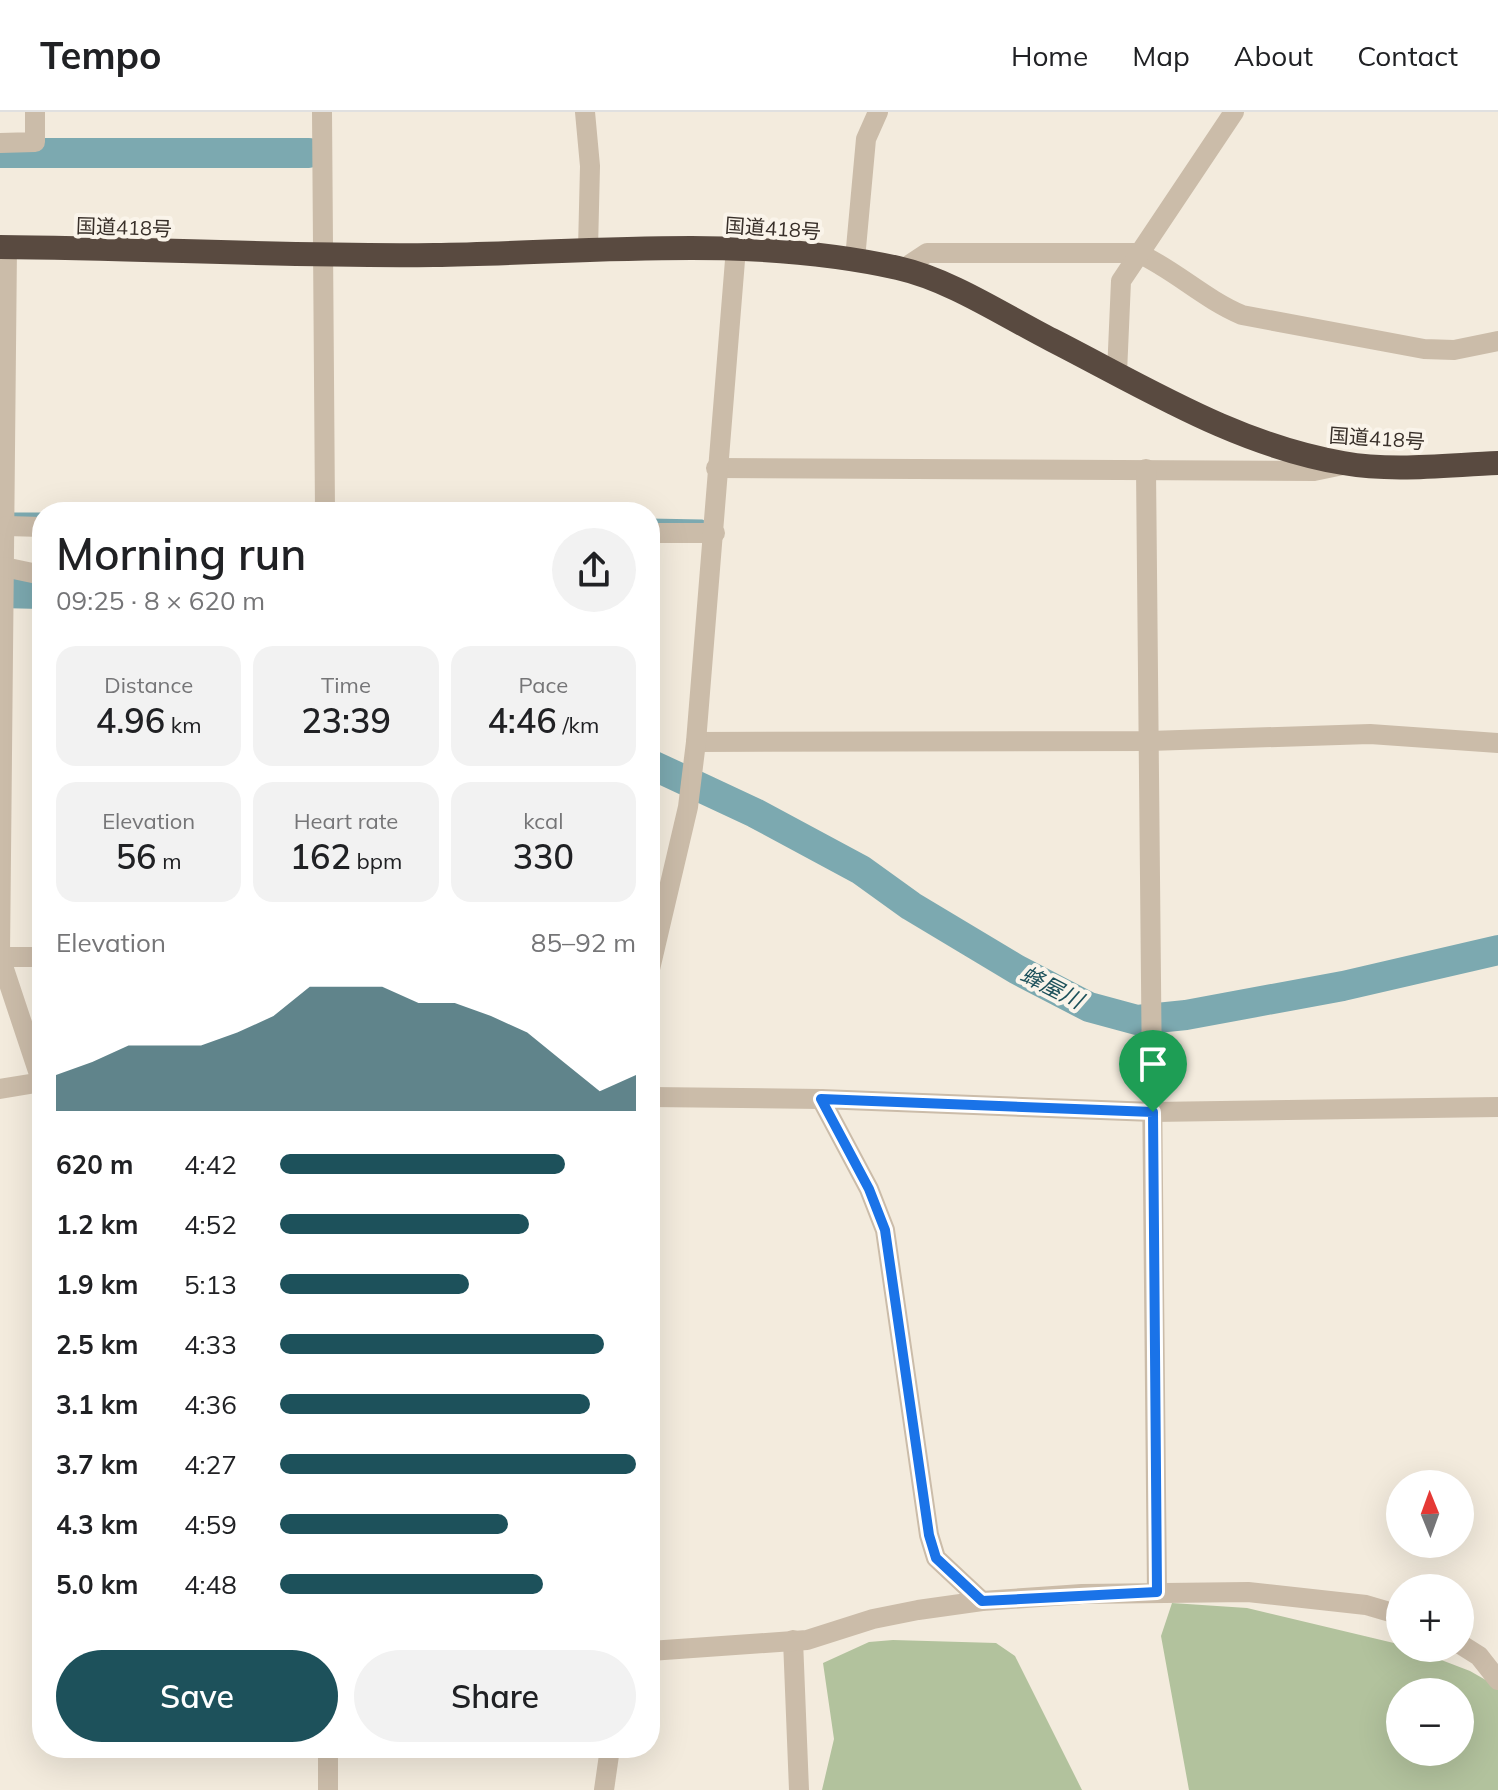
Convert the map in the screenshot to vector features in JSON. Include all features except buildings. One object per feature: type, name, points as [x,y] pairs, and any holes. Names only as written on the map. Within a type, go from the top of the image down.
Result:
[{"type":"highway","name":"国道418号","points":[[3,247],[324,257],[736,248],[855,259],[903,269],[950,288],[1226,429],[1304,455],[1347,464],[1402,467],[1498,463]]},
{"type":"street","points":[[0,143],[35,142],[35,112]]},
{"type":"street","points":[[322,112],[325,502]]},
{"type":"street","points":[[585,112],[590,166],[588,249]]},
{"type":"street","points":[[855,259],[866,139],[878,112]]},
{"type":"street","points":[[1117,373],[1121,281],[1234,112]]},
{"type":"street","points":[[3,247],[7,526],[2,621],[0,957],[32,1052]]},
{"type":"street","points":[[660,926],[688,807],[695,749],[736,248]]},
{"type":"street","points":[[903,269],[927,253],[1138,253],[1163,264],[1214,303],[1242,315],[1424,349],[1454,350],[1498,341]]},
{"type":"street","points":[[716,468],[1314,471],[1347,464]]},
{"type":"street","points":[[1146,469],[1157,1592]]},
{"type":"street","points":[[7,526],[32,527]]},
{"type":"street","points":[[660,533],[715,533]]},
{"type":"street","points":[[3,572],[32,574]]},
{"type":"street","points":[[695,749],[1370,734],[1498,743]]},
{"type":"street","points":[[0,957],[32,957]]},
{"type":"street","points":[[0,1089],[32,1084]]},
{"type":"street","points":[[660,1097],[821,1099],[1153,1112],[1498,1107]]},
{"type":"street","points":[[821,1099],[869,1189],[885,1230],[929,1535],[936,1558],[982,1601]]},
{"type":"street","points":[[660,1650],[807,1640],[873,1619],[982,1601],[1157,1592],[1296,1595],[1386,1611]]},
{"type":"street","points":[[793,1640],[799,1790]]},
{"type":"street","points":[[1474,1653],[1498,1680]]},
{"type":"street","points":[[328,1758],[328,1790]]},
{"type":"street","points":[[604,1790],[609,1758]]},
{"type":"green space","points":[[1172,1603],[1247,1608],[1386,1641],[1386,1662],[1447,1662],[1498,1687],[1498,1790],[1189,1790],[1161,1636]]},
{"type":"green space","points":[[869,1642],[996,1643],[1015,1656],[1082,1790],[822,1790],[834,1739],[823,1663]]},
{"type":"waterway","points":[[0,153],[309,153]]},
{"type":"waterway","points":[[12,515],[32,515]]},
{"type":"waterway","points":[[660,521],[702,522]]},
{"type":"waterway","name":"蜂屋川","points":[[0,593],[32,594]]},
{"type":"waterway","name":"蜂屋川","points":[[660,769],[755,813],[861,870],[911,906],[1016,969],[1089,1007],[1137,1020],[1186,1015],[1343,986],[1498,950]]},
{"type":"route","points":[[821,1099],[1153,1112],[1157,1592],[982,1601],[936,1558],[929,1535],[885,1230],[869,1189],[821,1099]]}]
